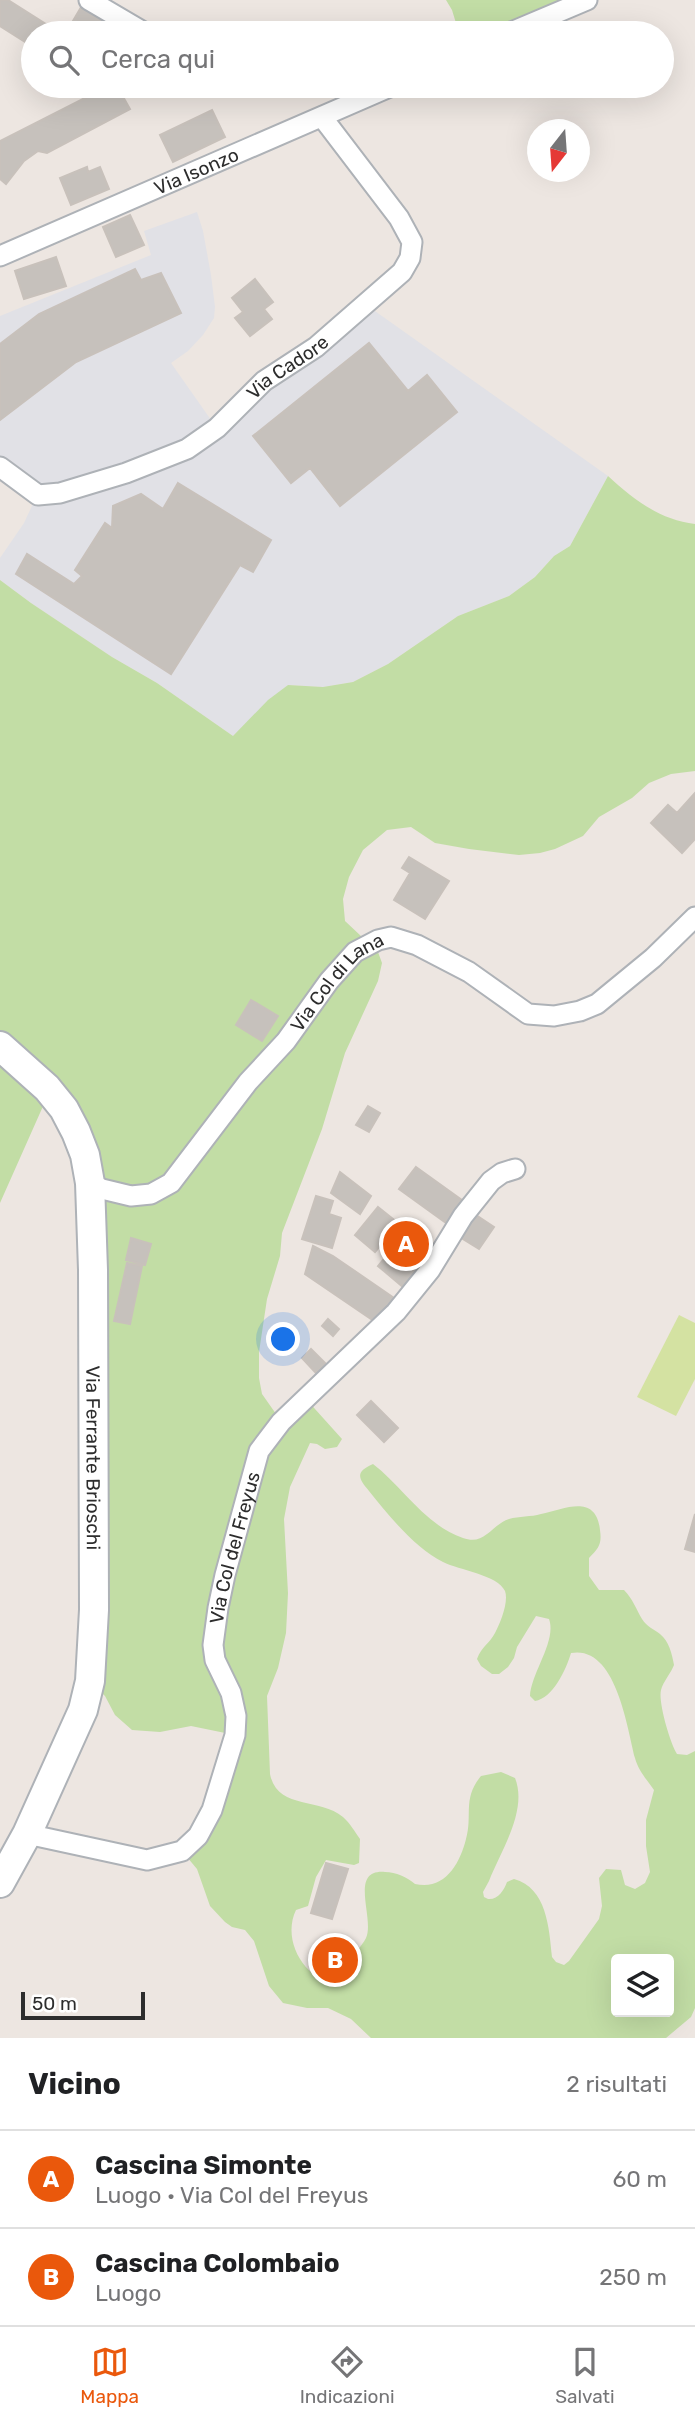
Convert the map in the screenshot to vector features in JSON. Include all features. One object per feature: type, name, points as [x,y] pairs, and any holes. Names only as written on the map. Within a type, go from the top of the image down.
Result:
[{"type":"street","points":[[89,0],[125,21]]},
{"type":"street","points":[[537,21],[587,0]]},
{"type":"street","name":"Via Isonzo","points":[[0,256],[365,98]]},
{"type":"street","name":"Via Cadore","points":[[0,467],[38,495],[60,493],[126,473],[187,449],[217,428],[264,381],[316,347],[402,272],[410,258],[412,242],[399,218],[322,117]]},
{"type":"street","name":"Via Col di Lana","points":[[90,1183],[131,1196],[151,1194],[171,1184],[240,1091],[281,1048],[329,981],[355,952],[378,940],[391,937],[417,945],[469,972],[528,1014],[554,1016],[580,1011],[597,1004],[653,958],[695,917]]},
{"type":"street","name":"Via Ferrante Brioschi","points":[[0,1046],[47,1088],[64,1109],[85,1155],[90,1183],[93,1270],[94,1597],[90,1681],[83,1710],[27,1834],[0,1883]]},
{"type":"street","name":"Via Col del Freyus","points":[[27,1834],[147,1860],[182,1852],[198,1836],[212,1810],[235,1735],[236,1716],[231,1693],[215,1660],[213,1645],[225,1575],[259,1451],[281,1422],[396,1312],[430,1270],[463,1216],[491,1181],[502,1173],[515,1169]]},
{"type":"shaded area","points":[[197,212],[211,275],[214,318],[188,351],[171,363],[216,427],[365,304],[608,476],[570,546],[554,556],[535,577],[509,596],[458,616],[388,664],[353,682],[324,687],[288,685],[233,736],[0,580],[0,558],[24,523],[37,495],[0,467],[0,316],[151,255],[144,231]]},
{"type":"green space","points":[[446,0],[587,0],[537,21],[455,21]]},
{"type":"green space","points":[[608,476],[648,507],[670,518],[695,524],[695,771],[671,774],[649,783],[632,798],[599,817],[583,836],[540,853],[519,855],[469,849],[435,843],[411,827],[387,830],[363,850],[349,877],[343,899],[345,921],[378,952],[382,963],[378,981],[345,1053],[322,1129],[282,1233],[280,1256],[267,1299],[259,1352],[262,1394],[281,1421],[306,1399],[342,1439],[337,1447],[325,1449],[310,1443],[290,1487],[284,1519],[288,1593],[286,1633],[278,1668],[267,1696],[270,1774],[281,1793],[333,1811],[346,1819],[360,1839],[359,1863],[354,1865],[326,1860],[316,1877],[308,1906],[296,1910],[292,1923],[295,1949],[301,1961],[320,1978],[333,1983],[346,1983],[368,1929],[365,1886],[368,1878],[374,1873],[385,1872],[401,1875],[415,1884],[425,1885],[449,1874],[463,1848],[475,1784],[481,1776],[501,1772],[515,1778],[518,1803],[516,1817],[483,1892],[484,1897],[495,1898],[507,1882],[514,1879],[525,1884],[540,1900],[544,1910],[552,1957],[564,1965],[569,1961],[599,1919],[602,1906],[599,1878],[606,1869],[621,1870],[625,1885],[635,1889],[645,1883],[650,1872],[646,1820],[654,1790],[636,1762],[617,1691],[599,1662],[586,1654],[571,1653],[553,1689],[542,1699],[535,1701],[530,1696],[531,1687],[547,1647],[551,1628],[549,1619],[536,1616],[508,1667],[499,1674],[492,1674],[481,1666],[477,1659],[499,1624],[505,1607],[505,1591],[495,1581],[443,1562],[423,1549],[403,1531],[365,1486],[360,1476],[363,1470],[373,1464],[437,1524],[471,1540],[482,1537],[509,1519],[569,1507],[586,1507],[597,1518],[601,1535],[599,1546],[589,1558],[589,1576],[599,1590],[624,1590],[644,1622],[666,1640],[674,1665],[661,1690],[665,1722],[677,1754],[687,1755],[695,1751],[695,2008],[691,2017],[666,2038],[371,2038],[351,2019],[328,2008],[307,2008],[283,2003],[269,1986],[254,1941],[245,1930],[225,1922],[210,1906],[197,1869],[182,1851],[199,1836],[235,1735],[191,1726],[160,1732],[132,1730],[115,1715],[105,1696],[90,1681],[85,1155],[44,1104],[0,1203],[0,580],[233,736],[268,700],[288,685],[323,687],[353,682],[388,664],[458,616],[509,596],[535,577],[554,556],[570,546]]},
{"type":"green space","points":[[679,1315],[695,1323],[695,1379],[676,1416],[637,1397]]},
{"type":"building","points":[[0,0],[8,0],[41,21],[21,21],[21,39],[0,26]]},
{"type":"building","points":[[83,4],[111,21],[73,21]]},
{"type":"building","points":[[85,98],[124,98],[130,109],[47,153],[38,151],[24,161],[6,184],[0,179],[0,141]]},
{"type":"building","points":[[212,110],[225,137],[173,162],[160,135]]},
{"type":"building","points":[[87,167],[88,172],[100,167],[109,189],[71,205],[60,178]]},
{"type":"building","points":[[130,215],[144,245],[116,257],[103,227]]},
{"type":"building","points":[[56,257],[66,286],[24,299],[15,271]]},
{"type":"building","points":[[135,269],[141,280],[161,273],[181,313],[76,362],[0,420],[0,344],[39,314]]},
{"type":"building","points":[[255,279],[273,302],[264,309],[272,319],[250,336],[235,318],[243,312],[232,298]]},
{"type":"building","points":[[369,343],[408,391],[427,375],[457,412],[340,506],[310,468],[291,483],[253,436]]},
{"type":"building","points":[[178,483],[271,540],[253,572],[240,565],[171,674],[16,574],[27,554],[74,584],[82,576],[75,570],[105,523],[112,528],[113,506],[141,494],[163,509]]},
{"type":"building","points":[[694,794],[695,839],[682,853],[651,823],[668,805],[677,813]]},
{"type":"building","points":[[409,857],[449,881],[425,919],[394,900],[410,873],[402,868]]},
{"type":"building","points":[[251,1000],[278,1016],[262,1041],[236,1025]]},
{"type":"building","points":[[368,1106],[380,1113],[369,1132],[356,1125]]},
{"type":"building","points":[[416,1167],[466,1203],[449,1225],[399,1189]]},
{"type":"building","points":[[340,1172],[371,1196],[360,1214],[331,1193]]},
{"type":"building","points":[[316,1196],[333,1201],[329,1214],[341,1218],[332,1248],[302,1239]]},
{"type":"building","points":[[378,1207],[433,1251],[403,1287],[378,1266],[393,1248],[384,1241],[375,1252],[355,1235]]},
{"type":"building","points":[[473,1213],[494,1227],[479,1249],[458,1236]]},
{"type":"building","points":[[131,1238],[151,1244],[145,1265],[126,1260]]},
{"type":"building","points":[[313,1246],[333,1256],[394,1298],[377,1323],[305,1274]]},
{"type":"building","points":[[127,1263],[142,1266],[130,1324],[114,1321]]},
{"type":"building","points":[[328,1319],[339,1329],[333,1336],[322,1326]]},
{"type":"building","points":[[311,1349],[326,1364],[316,1373],[302,1358]]},
{"type":"building","points":[[371,1401],[398,1428],[384,1442],[357,1415]]},
{"type":"building","points":[[695,1514],[695,1552],[685,1549]]},
{"type":"building","points":[[326,1863],[348,1869],[332,1919],[311,1913]]},
{"type":"building","points":[[327,1940],[354,1949],[344,1981],[316,1972]]},
{"type":"place","name":"Cascina Simonte","points":[[406,1244]]},
{"type":"place","name":"Cascina Colombaio","points":[[335,1960]]}]
